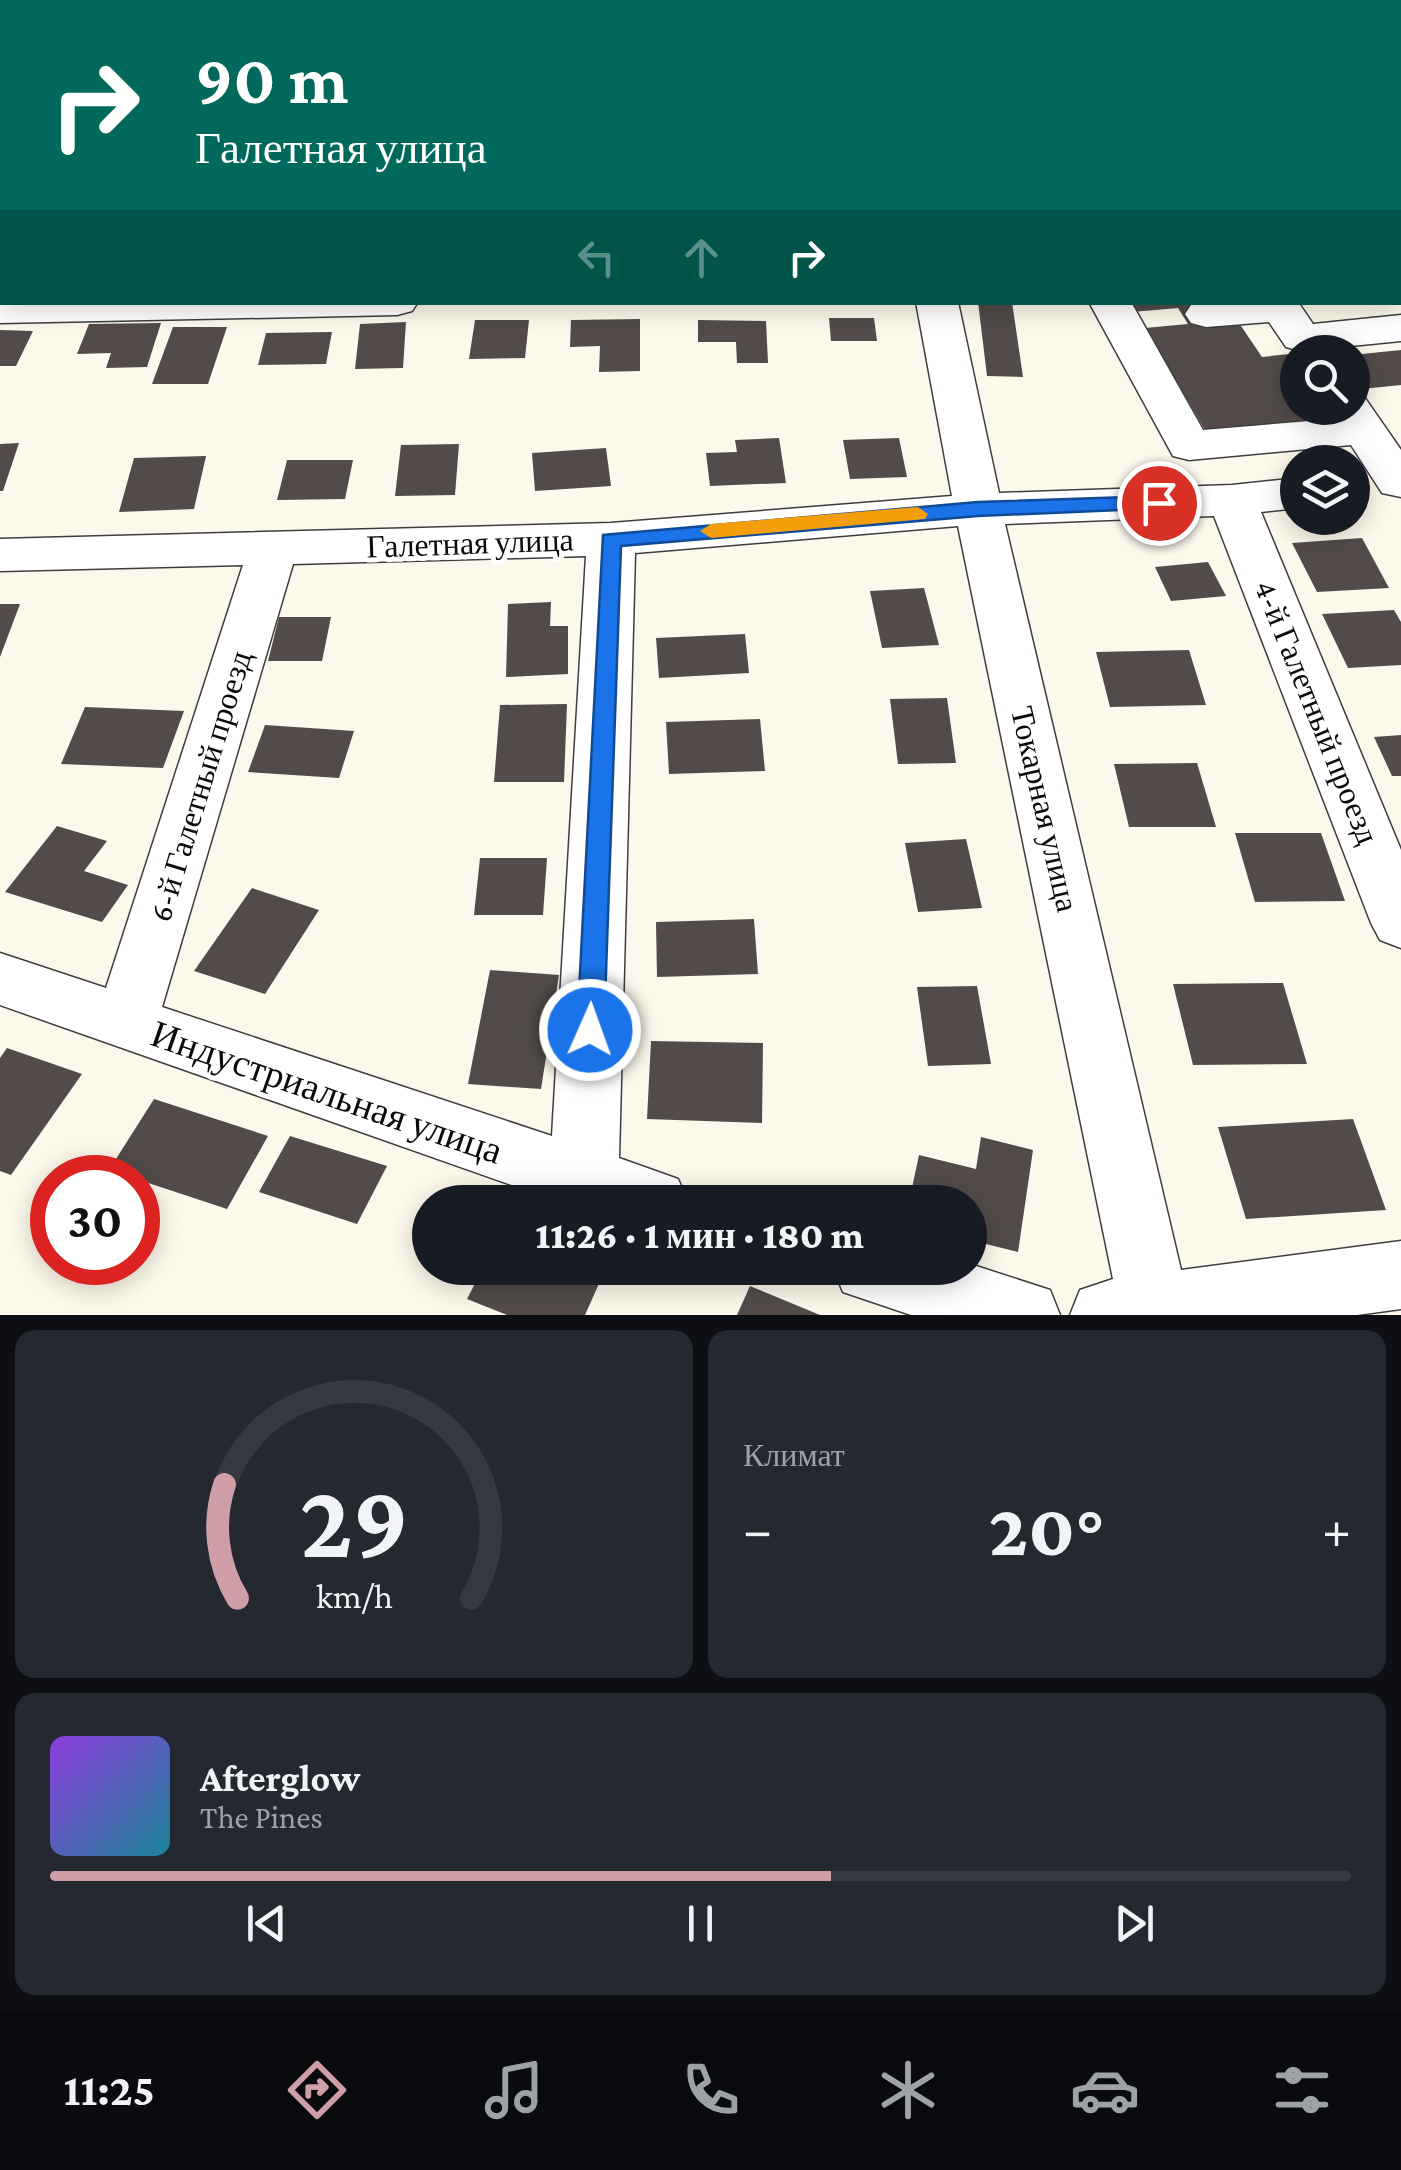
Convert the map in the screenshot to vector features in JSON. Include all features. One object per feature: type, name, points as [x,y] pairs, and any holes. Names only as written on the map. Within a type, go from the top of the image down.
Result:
[{"type":"street","points":[[0,310],[248,305]]},
{"type":"street","name":"Токарная улица","points":[[938,305],[1139,1313]]},
{"type":"street","points":[[1115,312],[1292,325],[1401,328]]},
{"type":"street","points":[[1115,312],[1189,446],[1314,425]]},
{"type":"street","points":[[1361,425],[1400,482],[1370,485]]},
{"type":"street","name":"4-й Галетный проезд","points":[[1189,446],[1401,923]]},
{"type":"street","name":"Галетная улица","points":[[0,555],[611,540],[978,509],[1214,501],[1280,495]]},
{"type":"street","points":[[584,1181],[611,540]]},
{"type":"street","name":"6-й Галетный проезд","points":[[126,1023],[273,549]]},
{"type":"street","name":"Индустриальная улица","points":[[0,979],[597,1185]]},
{"type":"street","points":[[1139,1313],[1401,1276]]},
{"type":"street","points":[[924,1285],[1024,1315]]},
{"type":"building","points":[[978,305],[1012,305],[1023,377],[987,376]]},
{"type":"building","points":[[1128,305],[1217,305],[1237,320],[1262,357],[1280,355],[1280,423],[1205,430],[1145,328],[1188,324],[1178,308],[1132,312]]},
{"type":"building","points":[[829,318],[874,318],[877,341],[831,341]]},
{"type":"building","points":[[640,319],[640,371],[599,372],[600,346],[570,347],[571,320]]},
{"type":"building","points":[[475,320],[529,320],[525,358],[469,359]]},
{"type":"building","points":[[698,320],[766,321],[768,363],[737,363],[736,342],[698,342]]},
{"type":"building","points":[[406,322],[403,368],[355,369],[360,324]]},
{"type":"building","points":[[161,323],[147,367],[106,368],[111,353],[77,354],[89,324]]},
{"type":"building","points":[[173,327],[227,327],[208,384],[152,384]]},
{"type":"building","points":[[0,330],[33,331],[16,366],[0,366]]},
{"type":"building","points":[[332,332],[326,364],[258,365],[266,333]]},
{"type":"building","points":[[1401,350],[1401,385],[1370,388],[1370,353]]},
{"type":"building","points":[[779,438],[786,483],[710,486],[706,453],[737,452],[735,440]]},
{"type":"building","points":[[899,438],[907,477],[850,479],[843,440]]},
{"type":"building","points":[[19,443],[3,491],[0,491],[0,444]]},
{"type":"building","points":[[459,444],[455,495],[395,496],[401,445]]},
{"type":"building","points":[[606,448],[611,486],[535,491],[532,453]]},
{"type":"building","points":[[206,456],[194,509],[119,512],[134,458]]},
{"type":"building","points":[[287,460],[353,460],[345,499],[277,500]]},
{"type":"building","points":[[1362,538],[1389,588],[1317,592],[1292,543]]},
{"type":"building","points":[[1208,562],[1226,596],[1171,601],[1155,567]]},
{"type":"building","points":[[924,588],[939,645],[882,648],[870,591]]},
{"type":"building","points":[[551,602],[550,626],[568,626],[568,674],[506,677],[508,604]]},
{"type":"building","points":[[0,604],[20,604],[0,657]]},
{"type":"building","points":[[1394,610],[1401,622],[1401,665],[1348,668],[1322,614]]},
{"type":"building","points":[[279,617],[331,617],[322,661],[268,661]]},
{"type":"building","points":[[745,634],[749,673],[659,678],[656,638]]},
{"type":"building","points":[[1189,650],[1206,705],[1110,707],[1096,652]]},
{"type":"building","points":[[947,698],[956,763],[898,764],[890,699]]},
{"type":"building","points":[[567,704],[564,782],[494,782],[500,705]]},
{"type":"building","points":[[85,707],[184,711],[163,768],[61,764]]},
{"type":"building","points":[[760,719],[765,771],[669,774],[666,722]]},
{"type":"building","points":[[265,725],[354,731],[339,778],[248,772]]},
{"type":"building","points":[[1401,735],[1401,776],[1392,776],[1374,737]]},
{"type":"building","points":[[1197,763],[1216,827],[1129,827],[1114,764]]},
{"type":"building","points":[[57,826],[107,841],[84,871],[128,885],[102,922],[5,892]]},
{"type":"building","points":[[1235,833],[1321,833],[1345,901],[1255,902]]},
{"type":"building","points":[[966,839],[982,908],[918,912],[905,843]]},
{"type":"building","points":[[480,858],[547,858],[543,915],[474,915]]},
{"type":"building","points":[[252,888],[319,910],[265,994],[194,971]]},
{"type":"building","points":[[754,919],[758,974],[657,977],[656,922]]},
{"type":"building","points":[[490,970],[559,975],[541,1089],[468,1084]]},
{"type":"building","points":[[1283,983],[1307,1064],[1193,1065],[1173,984]]},
{"type":"building","points":[[977,986],[991,1064],[928,1066],[917,987]]},
{"type":"building","points":[[651,1041],[763,1043],[762,1123],[647,1119]]},
{"type":"building","points":[[7,1048],[82,1074],[11,1175],[0,1171],[0,1058]]},
{"type":"building","points":[[154,1099],[268,1136],[227,1209],[160,1187],[160,1155],[119,1155]]},
{"type":"building","points":[[1353,1119],[1386,1210],[1246,1219],[1218,1127]]},
{"type":"building","points":[[290,1136],[387,1166],[357,1224],[259,1192]]},
{"type":"building","points":[[981,1137],[1033,1150],[1018,1252],[987,1244],[987,1185],[913,1185],[919,1155],[976,1169]]},
{"type":"building","points":[[474,1285],[598,1285],[585,1315],[507,1315],[467,1299]]},
{"type":"building","points":[[750,1286],[820,1315],[737,1315]]},
{"type":"slow traffic","points":[[711,531],[918,514]]},
{"type":"route","points":[[590,1030],[611,540],[978,509],[1159,503]]}]
